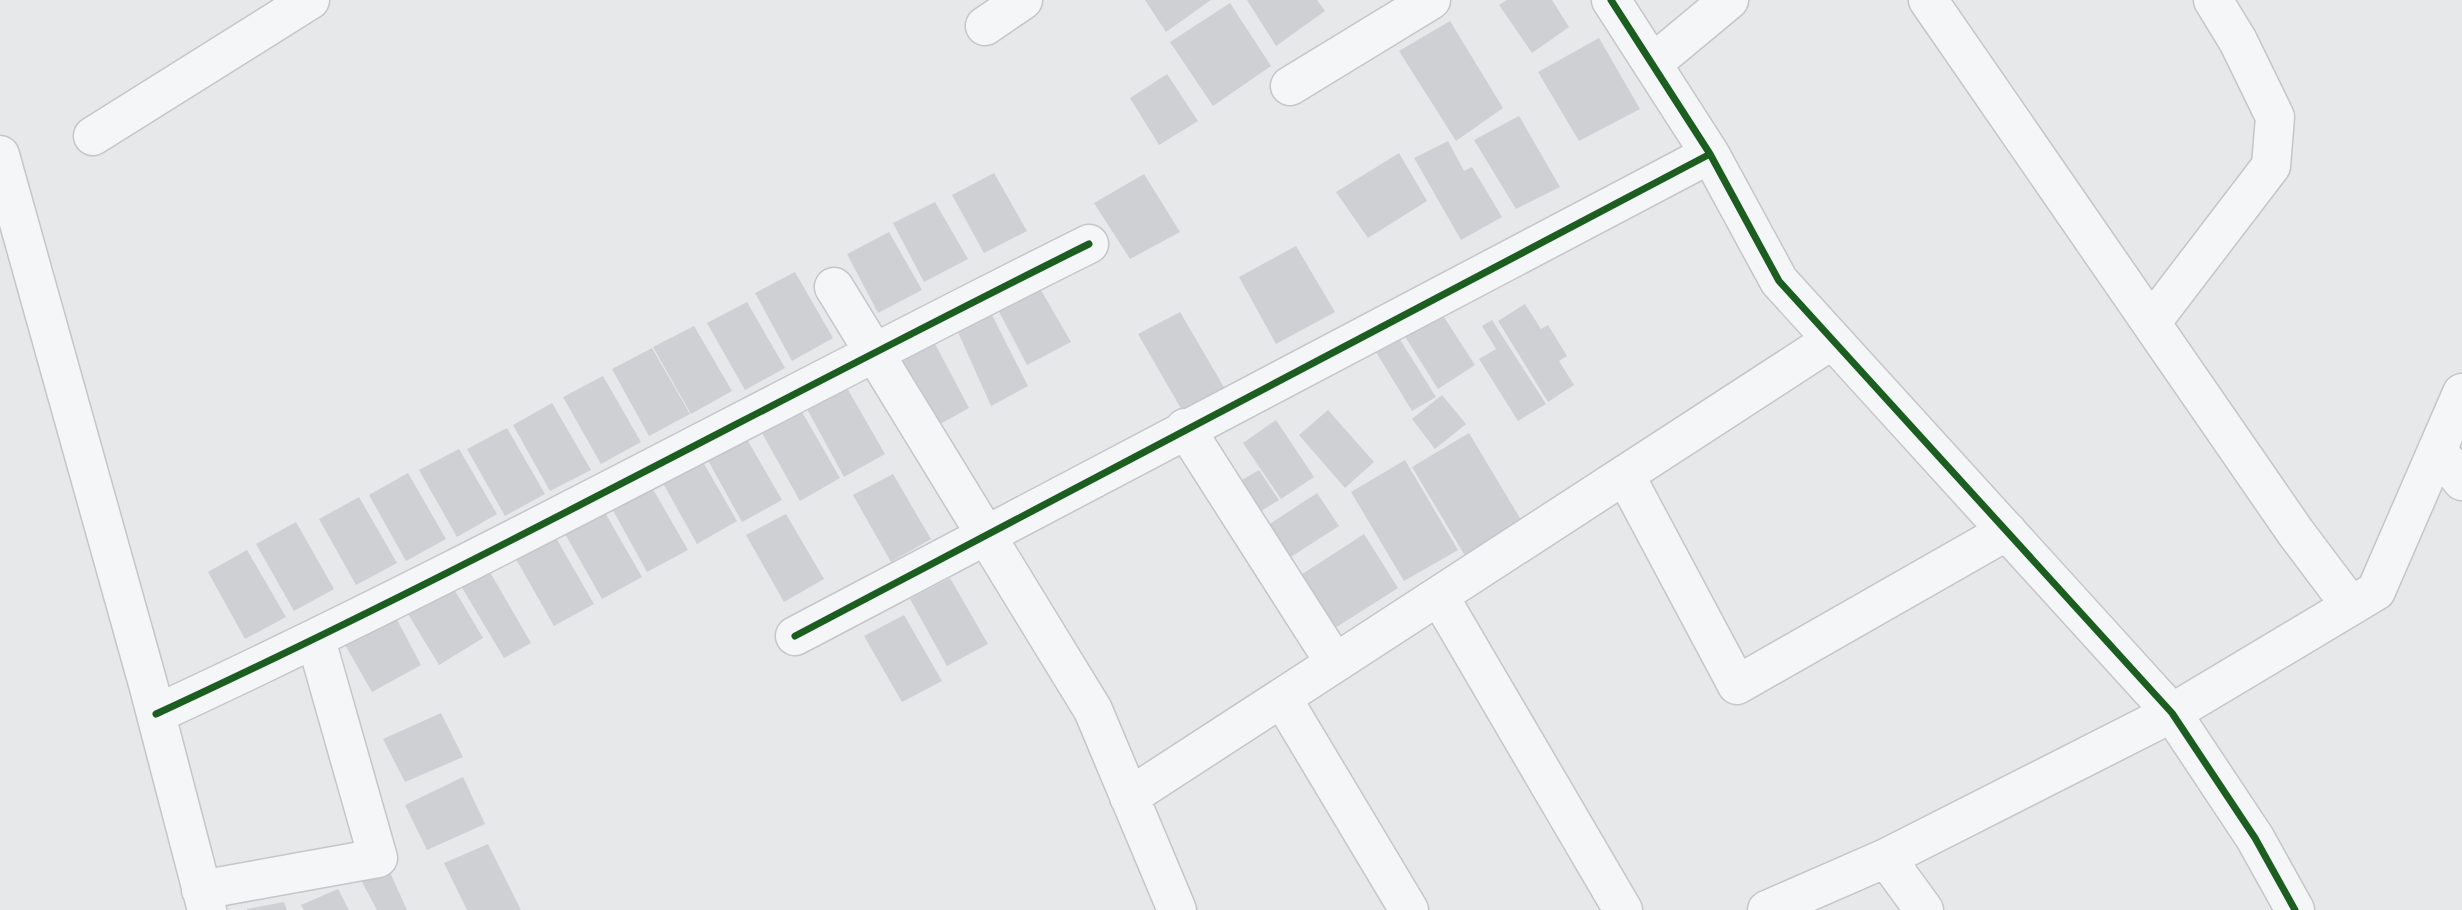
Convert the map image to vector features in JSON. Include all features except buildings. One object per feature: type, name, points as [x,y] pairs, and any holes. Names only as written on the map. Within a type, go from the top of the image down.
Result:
[{"type":"street","points":[[93,136],[310,0]]},
{"type":"street","points":[[985,26],[1023,0]]},
{"type":"street","points":[[1290,86],[1431,0]]},
{"type":"street","points":[[1611,0],[1710,154],[1779,281],[2172,713],[2255,838],[2295,910]]},
{"type":"street","points":[[1652,64],[1728,0]]},
{"type":"street","points":[[1928,0],[2296,533],[2351,606]]},
{"type":"street","points":[[2151,323],[2271,166],[2275,117],[2238,41],[2213,0]]},
{"type":"street","points":[[795,636],[985,533],[1710,154]]},
{"type":"street","points":[[0,155],[156,714],[204,900],[378,858],[316,640]]},
{"type":"street","points":[[156,714],[316,640],[874,351],[1089,244]]},
{"type":"street","points":[[834,287],[1093,710],[1177,910]]},
{"type":"street","points":[[1129,797],[1832,340]]},
{"type":"street","points":[[1768,910],[1886,858],[2172,713],[2376,590],[2462,393]]},
{"type":"street","points":[[1185,428],[1335,663]]},
{"type":"street","points":[[2437,450],[2462,481]]},
{"type":"street","points":[[1625,475],[1737,685],[2007,531]]},
{"type":"street","points":[[1439,596],[1623,910]]},
{"type":"street","points":[[1282,698],[1409,910]]},
{"type":"street","points":[[1886,858],[1924,910]]},
{"type":"cycle path","points":[[1611,0],[1710,154],[1779,281],[2172,713],[2255,838],[2295,910]]},
{"type":"cycle path","points":[[795,636],[1710,154]]},
{"type":"cycle path","points":[[156,714],[391,601],[1089,244]]}]
